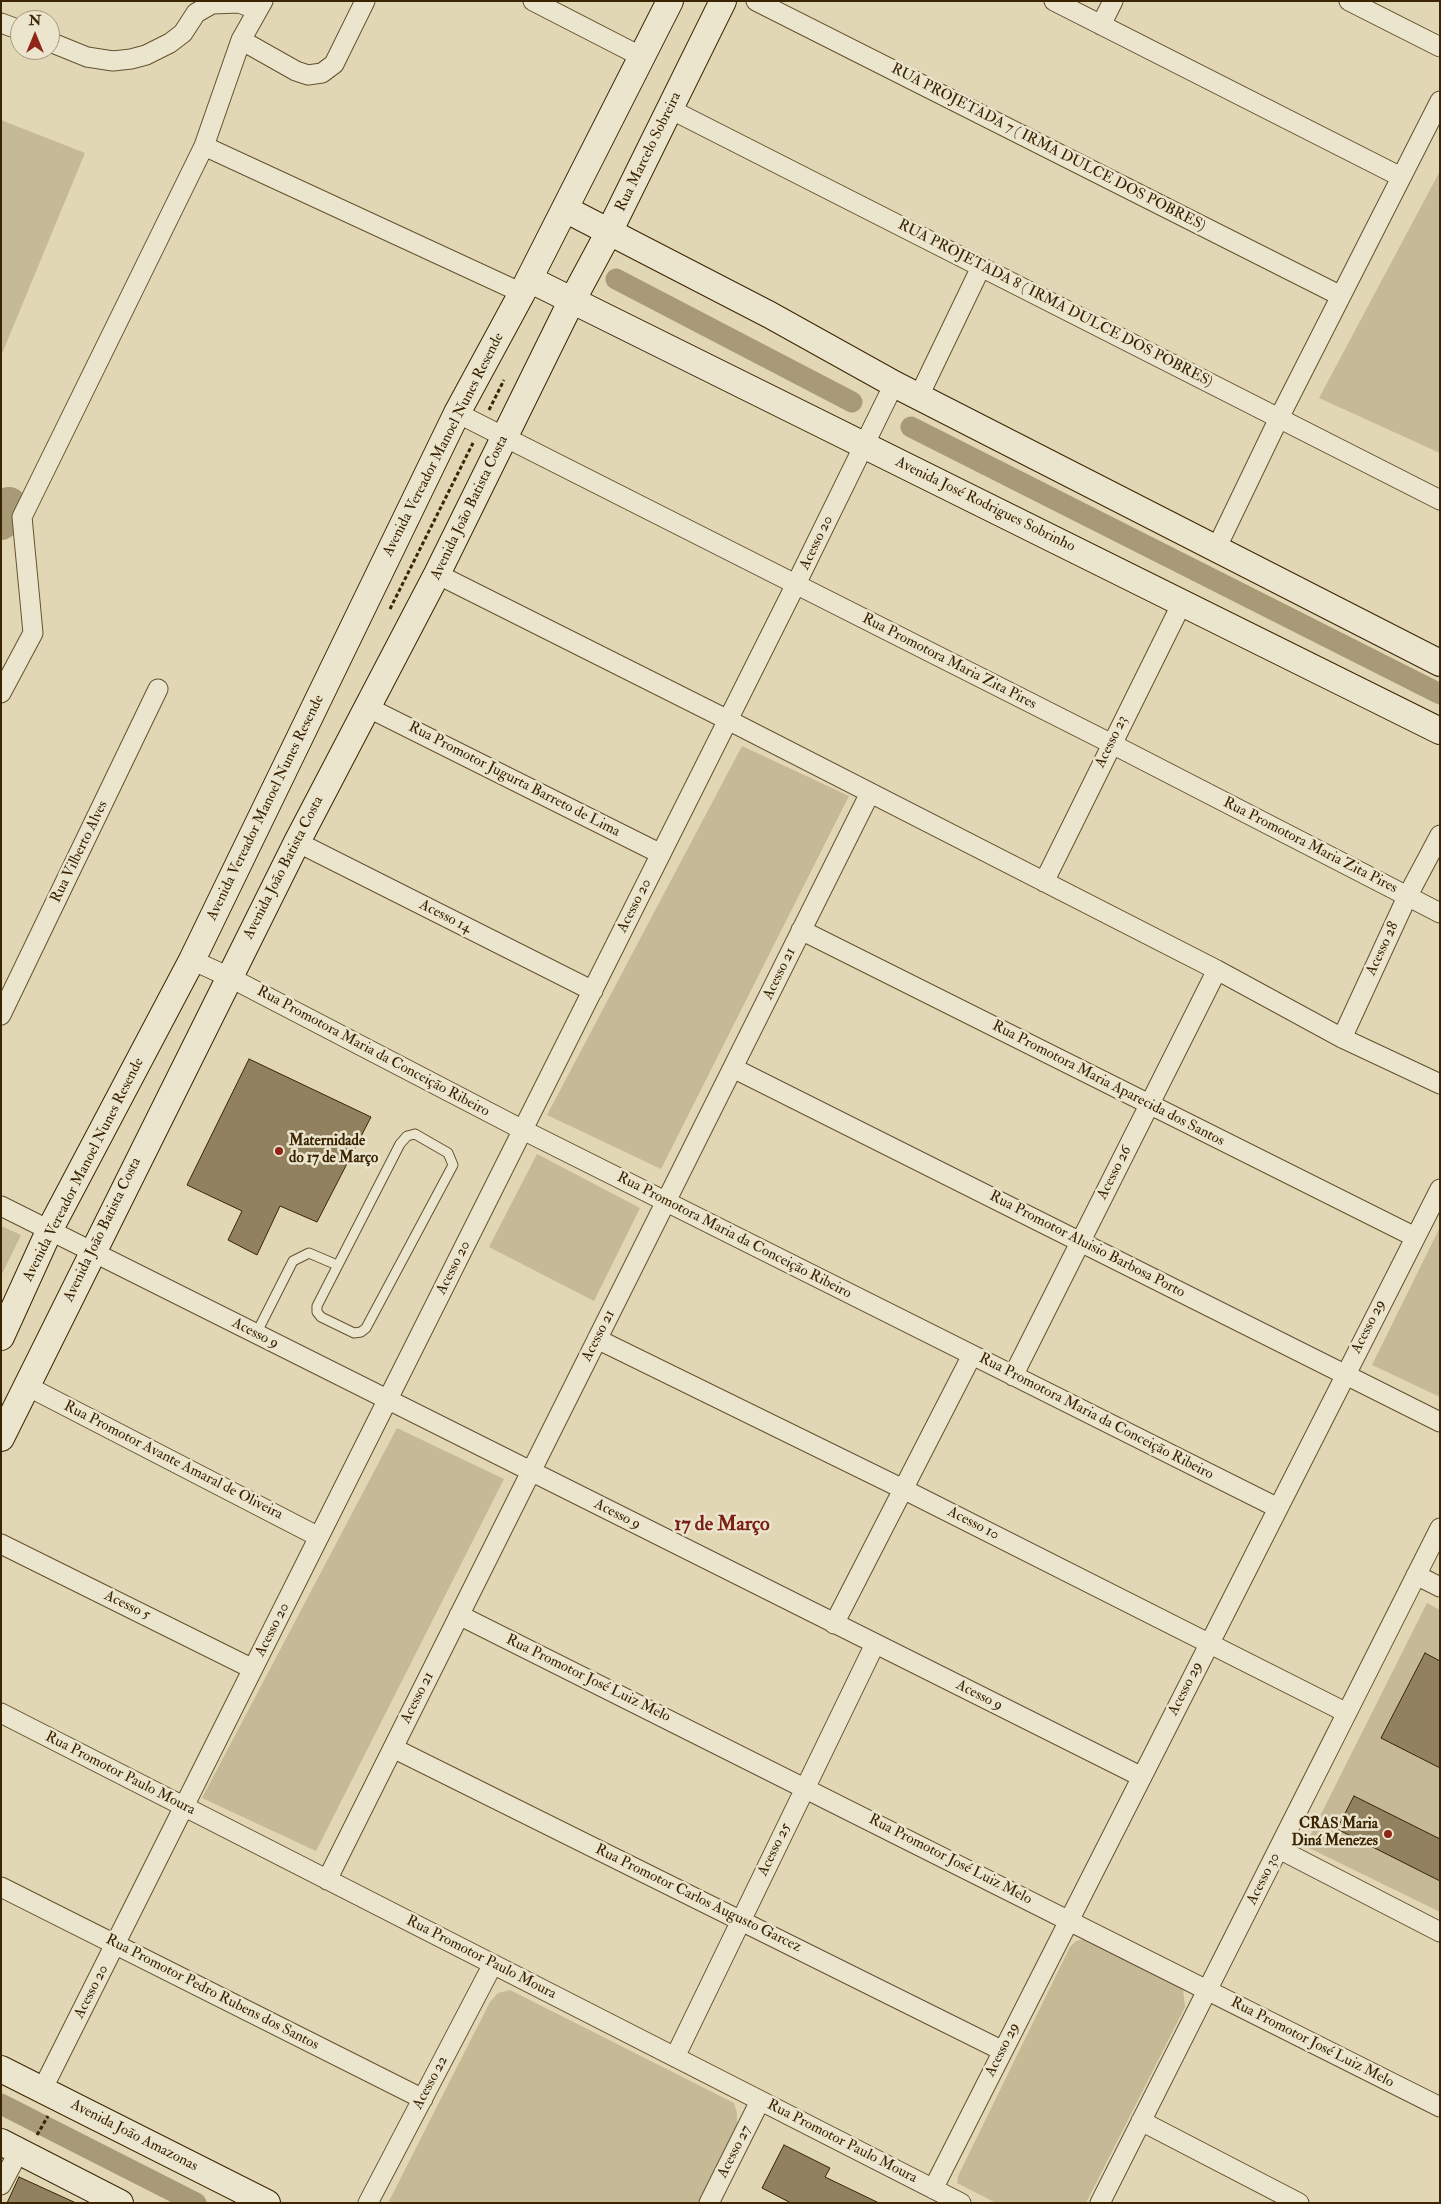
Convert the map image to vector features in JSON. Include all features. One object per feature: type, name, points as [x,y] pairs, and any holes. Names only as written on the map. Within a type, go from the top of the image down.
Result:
[{"type":"street","points":[[241,40],[296,71],[308,75],[322,73],[334,64],[365,1]]},
{"type":"street","points":[[533,1],[642,57]]},
{"type":"street","points":[[204,146],[526,286],[670,1]]},
{"type":"street","name":"Rua Marcelo Sobreira","points":[[572,301],[609,232],[723,1]]},
{"type":"street","name":"RUA PROJETADA 7 ( IRMA DULCE DOS POBRES)","points":[[756,1],[1341,296]]},
{"type":"street","points":[[1054,1],[1401,178]]},
{"type":"street","points":[[1101,25],[1113,1]]},
{"type":"street","points":[[1349,1],[1440,47]]},
{"type":"street","points":[[1,693],[33,634],[22,517],[204,146],[241,40],[260,6],[239,3],[212,4],[196,13],[183,33],[170,43],[153,53],[131,59],[113,61],[87,57],[60,46]]},
{"type":"street","points":[[1216,549],[1279,418],[1440,101]]},
{"type":"street","name":"RUA PROJETADA 8 ( IRMA DULCE DOS POBRES)","points":[[670,109],[1440,500]]},
{"type":"street","points":[[564,209],[770,315],[894,384],[1440,663]]},
{"type":"street","points":[[919,396],[980,267]]},
{"type":"street","name":"Avenida José Rodrigues Sobrinho","points":[[526,286],[572,301],[1440,731]]},
{"type":"street","name":"Avenida Vereador Manoel Nunes Resende","points":[[1,1337],[50,1229],[192,960],[457,413],[526,286]]},
{"type":"street","name":"Avenida João Batista Costa","points":[[1,1438],[296,842],[438,574],[572,301]]},
{"type":"street","name":"Acesso 20","points":[[48,2099],[115,1944],[593,991],[894,384]]},
{"type":"street","name":"Rua Promotora Maria Zita Pires","points":[[457,413],[1112,744],[1440,913]]},
{"type":"street","points":[[438,574],[1217,970],[1342,1038],[1440,1084]]},
{"type":"street","name":"Acesso 23","points":[[1044,882],[1182,602]]},
{"type":"street","name":"Rua Vilberto Alves","points":[[1,1015],[158,689]]},
{"type":"street","name":"Rua Promotor Jugurta Barreto de Lima","points":[[368,707],[661,854]]},
{"type":"street","name":"Acesso 21","points":[[327,1880],[870,793]]},
{"type":"street","name":"Acesso 28","points":[[1342,1038],[1408,897],[1440,835]]},
{"type":"street","name":"Acesso 14","points":[[296,842],[593,991]]},
{"type":"street","name":"Rua Promotora Maria Aparecida dos Santos","points":[[801,930],[1415,1238]]},
{"type":"street","name":"Rua Promotora Maria da Conceição Ribeiro","points":[[192,960],[229,977],[523,1130],[1278,1508]]},
{"type":"street","name":"Acesso 26","points":[[1013,1376],[1217,970]]},
{"type":"street","name":"Rua Promotor Aluisio Barbosa Porto","points":[[733,1068],[1440,1422]]},
{"type":"street","name":"Acesso 29","points":[[933,2189],[1440,1189]]},
{"type":"street","name":"Acesso 9","points":[[1,1206],[1142,1777]]},
{"type":"street","name":"Acesso 10","points":[[597,1339],[903,1489],[1347,1713]]},
{"type":"street","points":[[834,1624],[972,1355]]},
{"type":"street","name":"Rua Promotor Avante Amaral de Oliveira","points":[[27,1386],[319,1537]]},
{"type":"street","name":"Acesso 30","points":[[1100,2203],[1440,1528]]},
{"type":"street","name":"Acesso 5","points":[[1,1544],[253,1669]]},
{"type":"street","points":[[1416,1575],[1440,1587]]},
{"type":"street","name":"Rua Promotor José Luiz Melo","points":[[459,1615],[806,1787],[1440,2107]]},
{"type":"street","name":"Acesso 25","points":[[675,2057],[875,1644]]},
{"type":"street","name":"Rua Promotor Paulo Moura","points":[[1,1713],[961,2203]]},
{"type":"street","name":"Rua Promotor Carlos Augusto Garcez","points":[[393,1748],[1003,2051]]},
{"type":"street","points":[[1279,1849],[1440,1932]]},
{"type":"street","name":"Rua Promotor Pedro Rubens dos Santos","points":[[1,1887],[423,2099]]},
{"type":"street","name":"Acesso 22","points":[[368,2203],[493,1964]]},
{"type":"street","name":"Avenida João Amazonas","points":[[1,2069],[48,2099],[267,2203]]},
{"type":"street","name":"Acesso 27","points":[[709,2203],[760,2101]]},
{"type":"street","points":[[1141,2121],[1299,2203]]},
{"type":"street","points":[[1,2185],[18,2144],[120,2203]]},
{"type":"lane","points":[[415,1134],[448,1153],[453,1165],[366,1328],[360,1332],[354,1333],[321,1317],[317,1312],[317,1306],[337,1265],[407,1136],[415,1134]]},
{"type":"lane","points":[[256,1334],[293,1261],[309,1253],[337,1265]]},
{"type":"path","points":[[18,2144],[48,2099]]},
{"type":"shaded area","points":[[1,120],[85,153],[1,356]]},
{"type":"shaded area","points":[[1440,171],[1440,453],[1319,398]]},
{"type":"shaded area","points":[[742,746],[849,796],[661,1169],[547,1115]]},
{"type":"shaded area","points":[[537,1154],[640,1208],[594,1301],[489,1247]]},
{"type":"shaded area","points":[[1,1226],[21,1235],[1,1276]]},
{"type":"shaded area","points":[[1440,1227],[1440,1397],[1372,1365]]},
{"type":"shaded area","points":[[397,1428],[504,1479],[316,1851],[202,1798]]},
{"type":"shaded area","points":[[1427,1603],[1440,1610],[1440,1912],[1305,1846]]},
{"type":"shaded area","points":[[1085,1939],[1183,1989],[1185,2007],[1086,2203],[996,2203],[957,2183],[958,2176],[1070,1947],[1076,1941]]},
{"type":"shaded area","points":[[510,1990],[734,2103],[737,2113],[737,2126],[698,2203],[388,2203],[490,2002],[498,1993]]},
{"type":"building","name":"Maternidade do 17 de Março","points":[[249,1059],[371,1117],[317,1222],[280,1206],[257,1255],[228,1240],[242,1211],[187,1185]]},
{"type":"building","points":[[1425,1653],[1440,1661],[1440,1768],[1381,1738]]},
{"type":"building","name":"CRAS Maria Diná Menezes","points":[[1354,1796],[1440,1839],[1440,1881],[1337,1829]]},
{"type":"building","points":[[784,2145],[830,2168],[825,2177],[879,2203],[791,2203],[762,2188]]},
{"type":"building","points":[[19,2177],[76,2203],[7,2203]]},
{"type":"waterway","points":[[616,279],[852,402]]},
{"type":"waterway","points":[[911,427],[1440,694]]},
{"type":"waterway","points":[[1,522],[9,505]]},
{"type":"waterway","points":[[1,2104],[196,2203]]},
{"type":"place","name":"Maternidade do 17 de Março","points":[[279,1151]]},
{"type":"place","name":"CRAS Maria Diná Menezes","points":[[1388,1834]]},
{"type":"district","name":"17 de Março","points":[[722,1526]]}]
